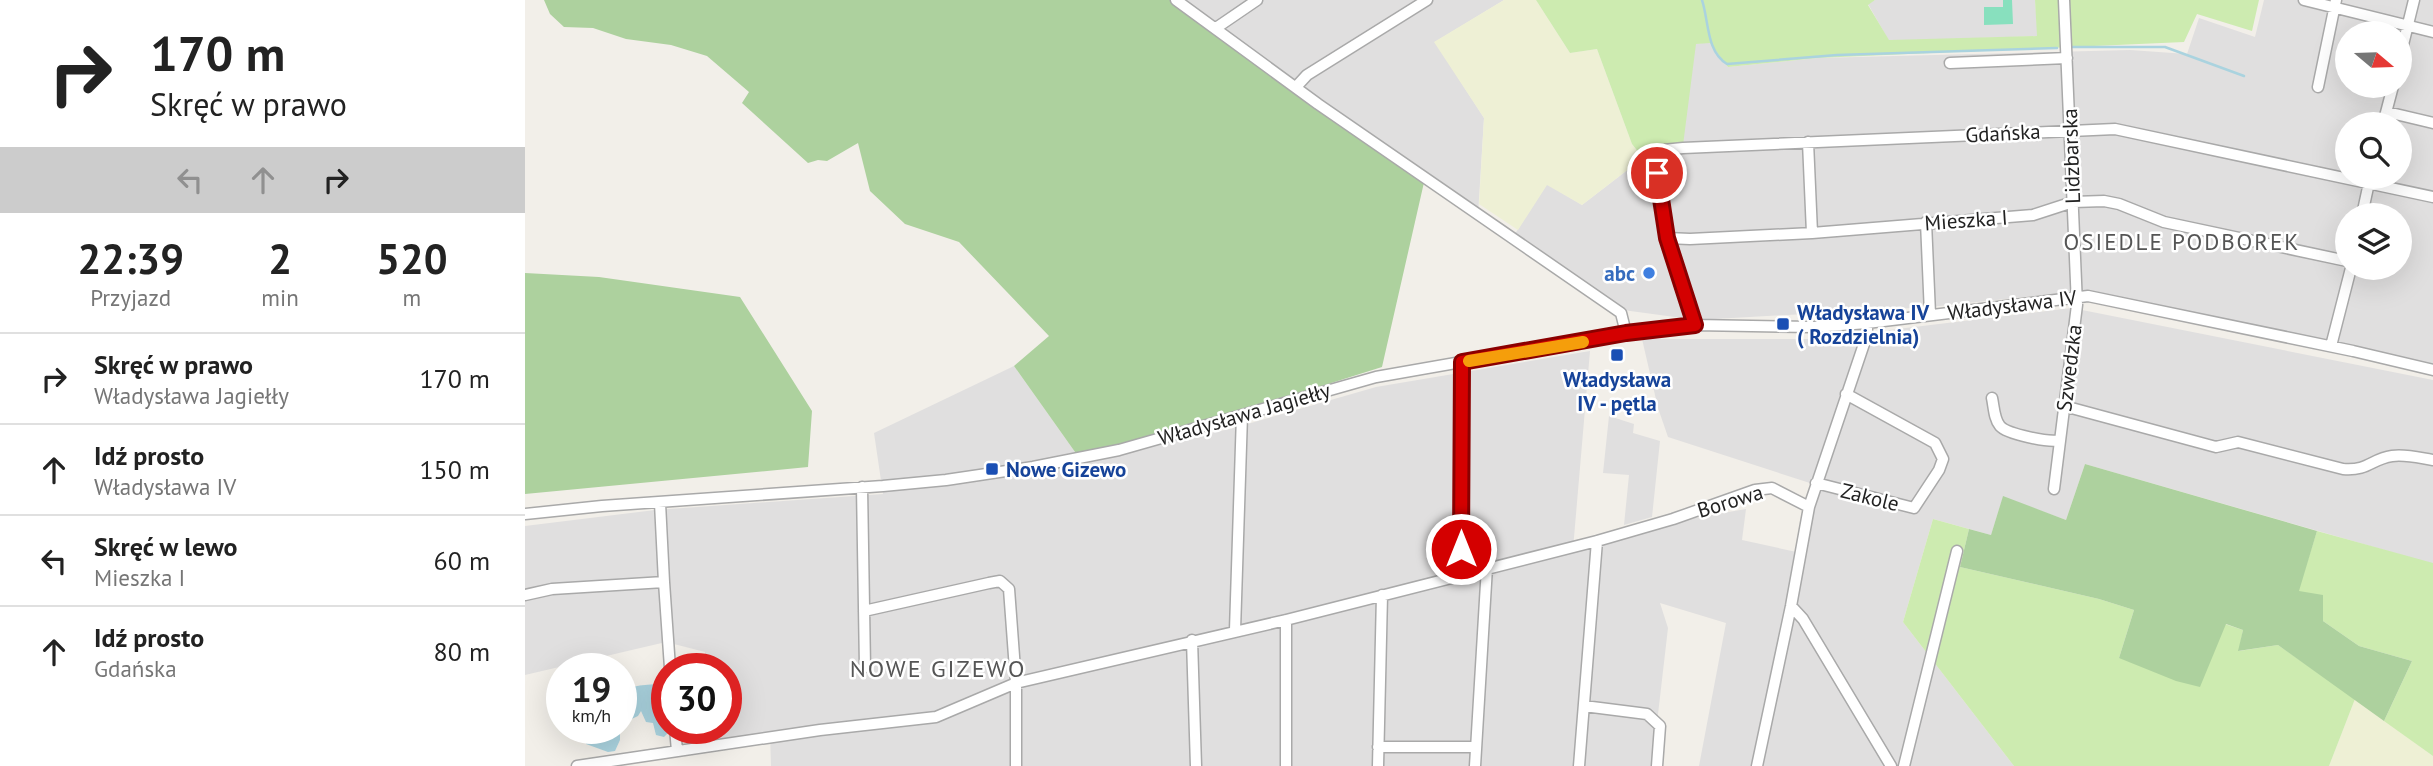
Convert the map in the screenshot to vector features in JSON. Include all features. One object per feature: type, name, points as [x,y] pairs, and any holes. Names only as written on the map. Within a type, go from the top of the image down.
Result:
[{"type":"street","points":[[1176,0],[1425,178],[1621,313],[1626,333]]},
{"type":"street","points":[[1216,28],[1258,0]]},
{"type":"street","points":[[1296,87],[1307,75],[1427,0]]},
{"type":"street","name":"Lidzbarska","points":[[2064,0],[2076,297]]},
{"type":"street","points":[[2304,0],[2335,4],[2391,21]]},
{"type":"street","points":[[2409,21],[2414,0]]},
{"type":"street","points":[[2318,87],[2335,4]]},
{"type":"street","points":[[2412,27],[2433,32]]},
{"type":"street","points":[[1950,63],[2067,58]]},
{"type":"street","points":[[2387,112],[2390,98]]},
{"type":"street","points":[[2412,118],[2433,123]]},
{"type":"street","name":"Gdańska","points":[[1667,238],[1654,151],[2115,128],[2335,172]]},
{"type":"street","points":[[1808,142],[1812,233]]},
{"type":"street","name":"Gdańska","points":[[2405,189],[2433,197]]},
{"type":"street","name":"Mieszka I","points":[[1667,238],[1812,233],[2033,215],[2073,202],[2104,201],[2119,204],[2164,222],[2335,258]]},
{"type":"street","points":[[1927,222],[1930,314]]},
{"type":"street","points":[[1667,238],[1695,325]]},
{"type":"street","points":[[2331,346],[2348,280]]},
{"type":"street","name":"Władysława IV","points":[[1626,333],[1695,325],[1814,327],[1867,323],[2076,297],[2099,297],[2433,370]]},
{"type":"street","name":"Szwedzka","points":[[2054,489],[2076,297]]},
{"type":"street","points":[[1757,766],[1809,507],[1867,335],[1867,323]]},
{"type":"street","name":"Władysława Jagiełły","points":[[525,514],[946,480],[1080,459],[1375,377],[1626,333]]},
{"type":"street","points":[[1461,575],[1462,362]]},
{"type":"street","name":"Zakole","points":[[1817,483],[1914,508],[1940,470],[1943,458],[1935,443],[1846,394]]},
{"type":"street","name":"Szwedzka","points":[[1992,398],[1997,423],[2003,429],[2051,442],[2060,440]]},
{"type":"street","points":[[2064,406],[2216,446],[2238,442],[2343,469],[2358,470],[2389,456],[2405,455],[2433,460]]},
{"type":"street","points":[[1235,630],[1242,415]]},
{"type":"street","points":[[862,487],[865,667]]},
{"type":"street","name":"Borowa","points":[[577,766],[820,730],[936,717],[1016,682],[1286,620],[1597,541],[1673,519],[1755,490],[1772,488],[1809,507]]},
{"type":"street","points":[[660,503],[669,653]]},
{"type":"street","points":[[1579,766],[1597,541]]},
{"type":"street","points":[[1904,766],[1957,551]]},
{"type":"street","points":[[1475,766],[1487,567]]},
{"type":"street","points":[[864,611],[1000,581],[1009,589],[1016,682],[1017,766]]},
{"type":"street","points":[[525,595],[552,589],[664,582]]},
{"type":"street","points":[[1378,766],[1382,595]]},
{"type":"street","points":[[1791,606],[1804,619],[1891,766]]},
{"type":"street","points":[[1286,620],[1286,766]]},
{"type":"street","points":[[1192,640],[1196,766]]},
{"type":"street","points":[[1584,706],[1647,714],[1660,726],[1657,766]]},
{"type":"street","points":[[676,744],[677,751]]},
{"type":"street","points":[[1378,747],[1476,747]]},
{"type":"shaded area","points":[[1176,0],[1504,0],[1435,42],[1484,118],[1478,215]]},
{"type":"shaded area","points":[[1875,0],[2035,0],[2038,36],[1889,41],[1868,4]]},
{"type":"shaded area","points":[[2264,0],[2433,0],[2433,367],[2100,294],[2053,294],[1930,307],[1697,320],[1623,310],[1513,237],[1547,184],[1582,205],[1643,158],[1674,160],[1681,153],[1695,44],[1710,42],[1728,67],[1817,58],[2130,50],[2187,54],[2199,18],[2255,37]]},
{"type":"shaded area","points":[[2072,308],[2433,380],[2433,564],[2085,464],[2066,520],[2003,497],[1991,535],[1933,519],[1903,622],[2014,766],[1699,766],[1726,623],[1660,603],[1668,628],[1652,766],[771,766],[770,733],[742,737],[742,653],[705,653],[666,642],[619,653],[546,653],[546,670],[525,675],[525,526],[655,510],[883,494],[874,433],[1014,366],[1080,459],[1230,429],[1376,387],[1590,351],[1573,549],[1660,524],[1746,509],[1742,540],[1801,553],[1816,485],[1668,437],[1658,408],[1642,339],[1815,339]]},
{"type":"shaded area","points":[[1609,416],[1634,424],[1633,433],[1660,441],[1652,517],[1624,525],[1629,475],[1603,473]]},
{"type":"green space","points":[[544,0],[1176,0],[1425,178],[1382,367],[1119,450],[1080,459],[1014,366],[1049,336],[959,242],[905,224],[870,191],[858,143],[827,161],[808,163],[742,103],[749,92],[707,56],[671,45],[626,39],[593,28],[564,27],[550,14]]},
{"type":"green space","points":[[1504,0],[1536,0],[1570,53],[1597,49],[1632,144],[1643,158],[1582,205],[1547,185],[1518,230],[1479,204],[1484,118],[1434,42]]},
{"type":"green space","points":[[1536,0],[1875,0],[1868,5],[1889,40],[2037,36],[2035,0],[2259,0],[2252,31],[2197,14],[2184,42],[1817,58],[1728,67],[1710,43],[1696,44],[1682,153],[1674,160],[1643,158],[1632,144],[1597,49],[1570,53]]},
{"type":"green space","points":[[2003,0],[2012,0],[2013,24],[1984,25],[1984,7],[2003,7]]},
{"type":"green space","points":[[525,273],[599,277],[740,297],[812,411],[808,467],[525,494]]},
{"type":"green space","points":[[2085,464],[2317,531],[2299,591],[2323,595],[2323,621],[2359,646],[2412,661],[2384,721],[2278,645],[2238,651],[2243,630],[2226,624],[2200,687],[2176,681],[2119,658],[2134,610],[2099,599],[1960,567],[1969,529],[1991,535],[2003,496],[2066,520]]},
{"type":"green space","points":[[1933,519],[1969,529],[1960,567],[2099,599],[2134,610],[2119,658],[2225,624],[2243,630],[2239,651],[2278,645],[2355,699],[2329,766],[2014,766],[1903,622]]},
{"type":"green space","points":[[2317,531],[2433,563],[2433,756],[2384,721],[2412,661],[2359,646],[2323,621],[2298,591]]},
{"type":"green space","points":[[2355,699],[2433,756],[2433,766],[2329,766]]},
{"type":"water","points":[[651,685],[651,723],[646,722],[641,711],[637,716],[637,686]]},
{"type":"water","points":[[586,744],[618,744],[615,751],[608,752]]},
{"type":"waterway","points":[[1702,0],[1712,44],[1727,64],[1837,55],[2057,48]]},
{"type":"waterway","points":[[2071,47],[2165,47],[2244,76]]},
{"type":"slow traffic","points":[[1469,361],[1583,342]]},
{"type":"place","name":"abc","points":[[1649,273]]},
{"type":"place","name":"Władysława IV ( Rozdzielnia)","points":[[1783,324]]},
{"type":"place","name":"Władysława IV - pętla","points":[[1617,355]]},
{"type":"place","name":"Nowe Gizewo","points":[[992,469]]},
{"type":"district","name":"OSIEDLE PODBOREK","points":[[2182,241]]},
{"type":"district","name":"NOWE GIZEWO","points":[[938,668]]},
{"type":"route","points":[[1461,549],[1462,362],[1626,333],[1695,325],[1667,238],[1657,173]]}]
